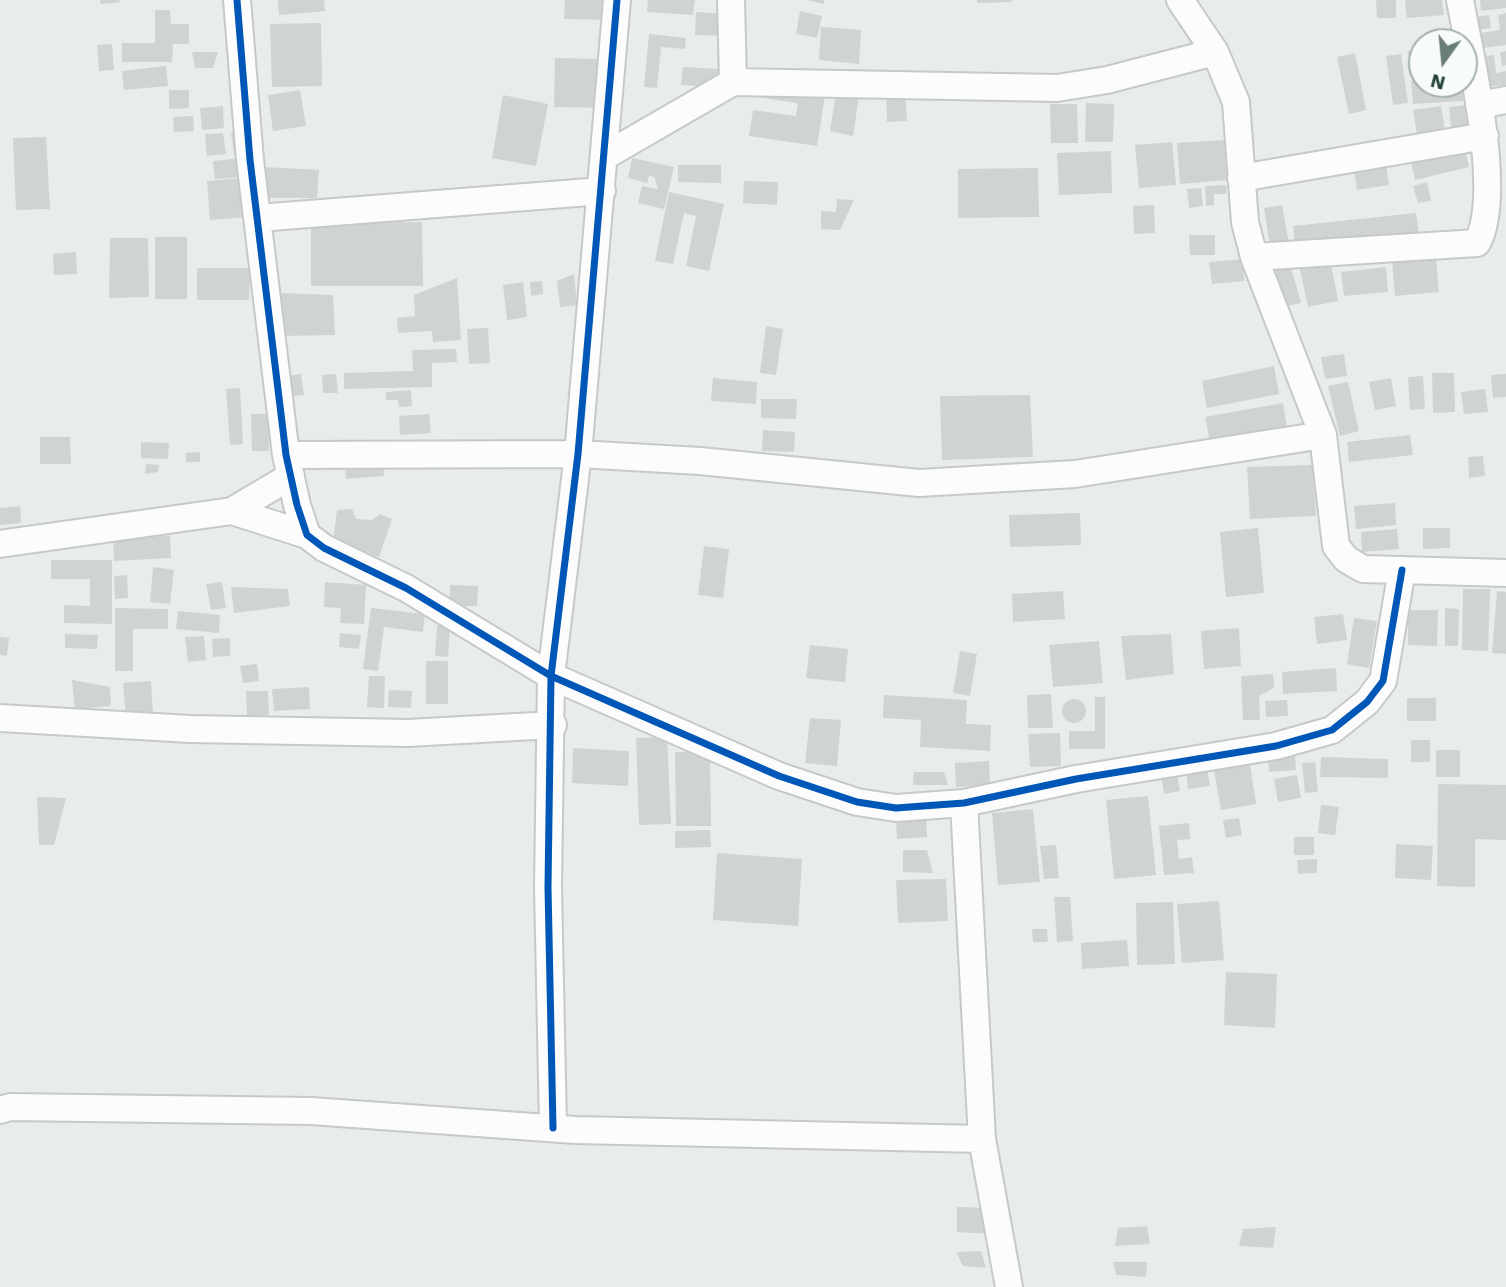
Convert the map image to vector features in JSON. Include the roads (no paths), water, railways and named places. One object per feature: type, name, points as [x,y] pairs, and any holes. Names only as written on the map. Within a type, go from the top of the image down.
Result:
[{"type":"street","points":[[237,0],[258,218],[289,465],[307,535]]},
{"type":"street","points":[[553,1128],[548,887],[551,676],[578,454],[617,0]]},
{"type":"street","points":[[731,0],[733,82]]},
{"type":"street","points":[[1180,0],[1215,52],[1236,102],[1245,222],[1254,257],[1323,435],[1336,546],[1346,559],[1363,569],[1506,573]]},
{"type":"street","points":[[1254,257],[1477,243],[1486,227],[1485,136],[1460,0]]},
{"type":"street","points":[[605,156],[733,82],[1057,88],[1107,80],[1215,52]]},
{"type":"street","points":[[1479,105],[1506,100]]},
{"type":"street","points":[[1241,178],[1485,136]]},
{"type":"street","points":[[258,218],[601,191]]},
{"type":"street","points":[[232,511],[289,465],[578,454],[701,461],[919,483],[1075,474],[1323,435]]},
{"type":"street","points":[[0,544],[232,511],[307,535],[324,548],[406,588],[551,676],[779,776],[857,802],[896,808],[964,803],[1076,779],[1276,746],[1332,730],[1367,702],[1383,681],[1402,570]]},
{"type":"street","points":[[0,718],[190,729],[408,733],[552,725]]},
{"type":"street","points":[[964,803],[982,1139],[1009,1287]]},
{"type":"street","points":[[0,1110],[10,1107],[167,1107],[311,1111],[553,1128],[982,1139]]}]
